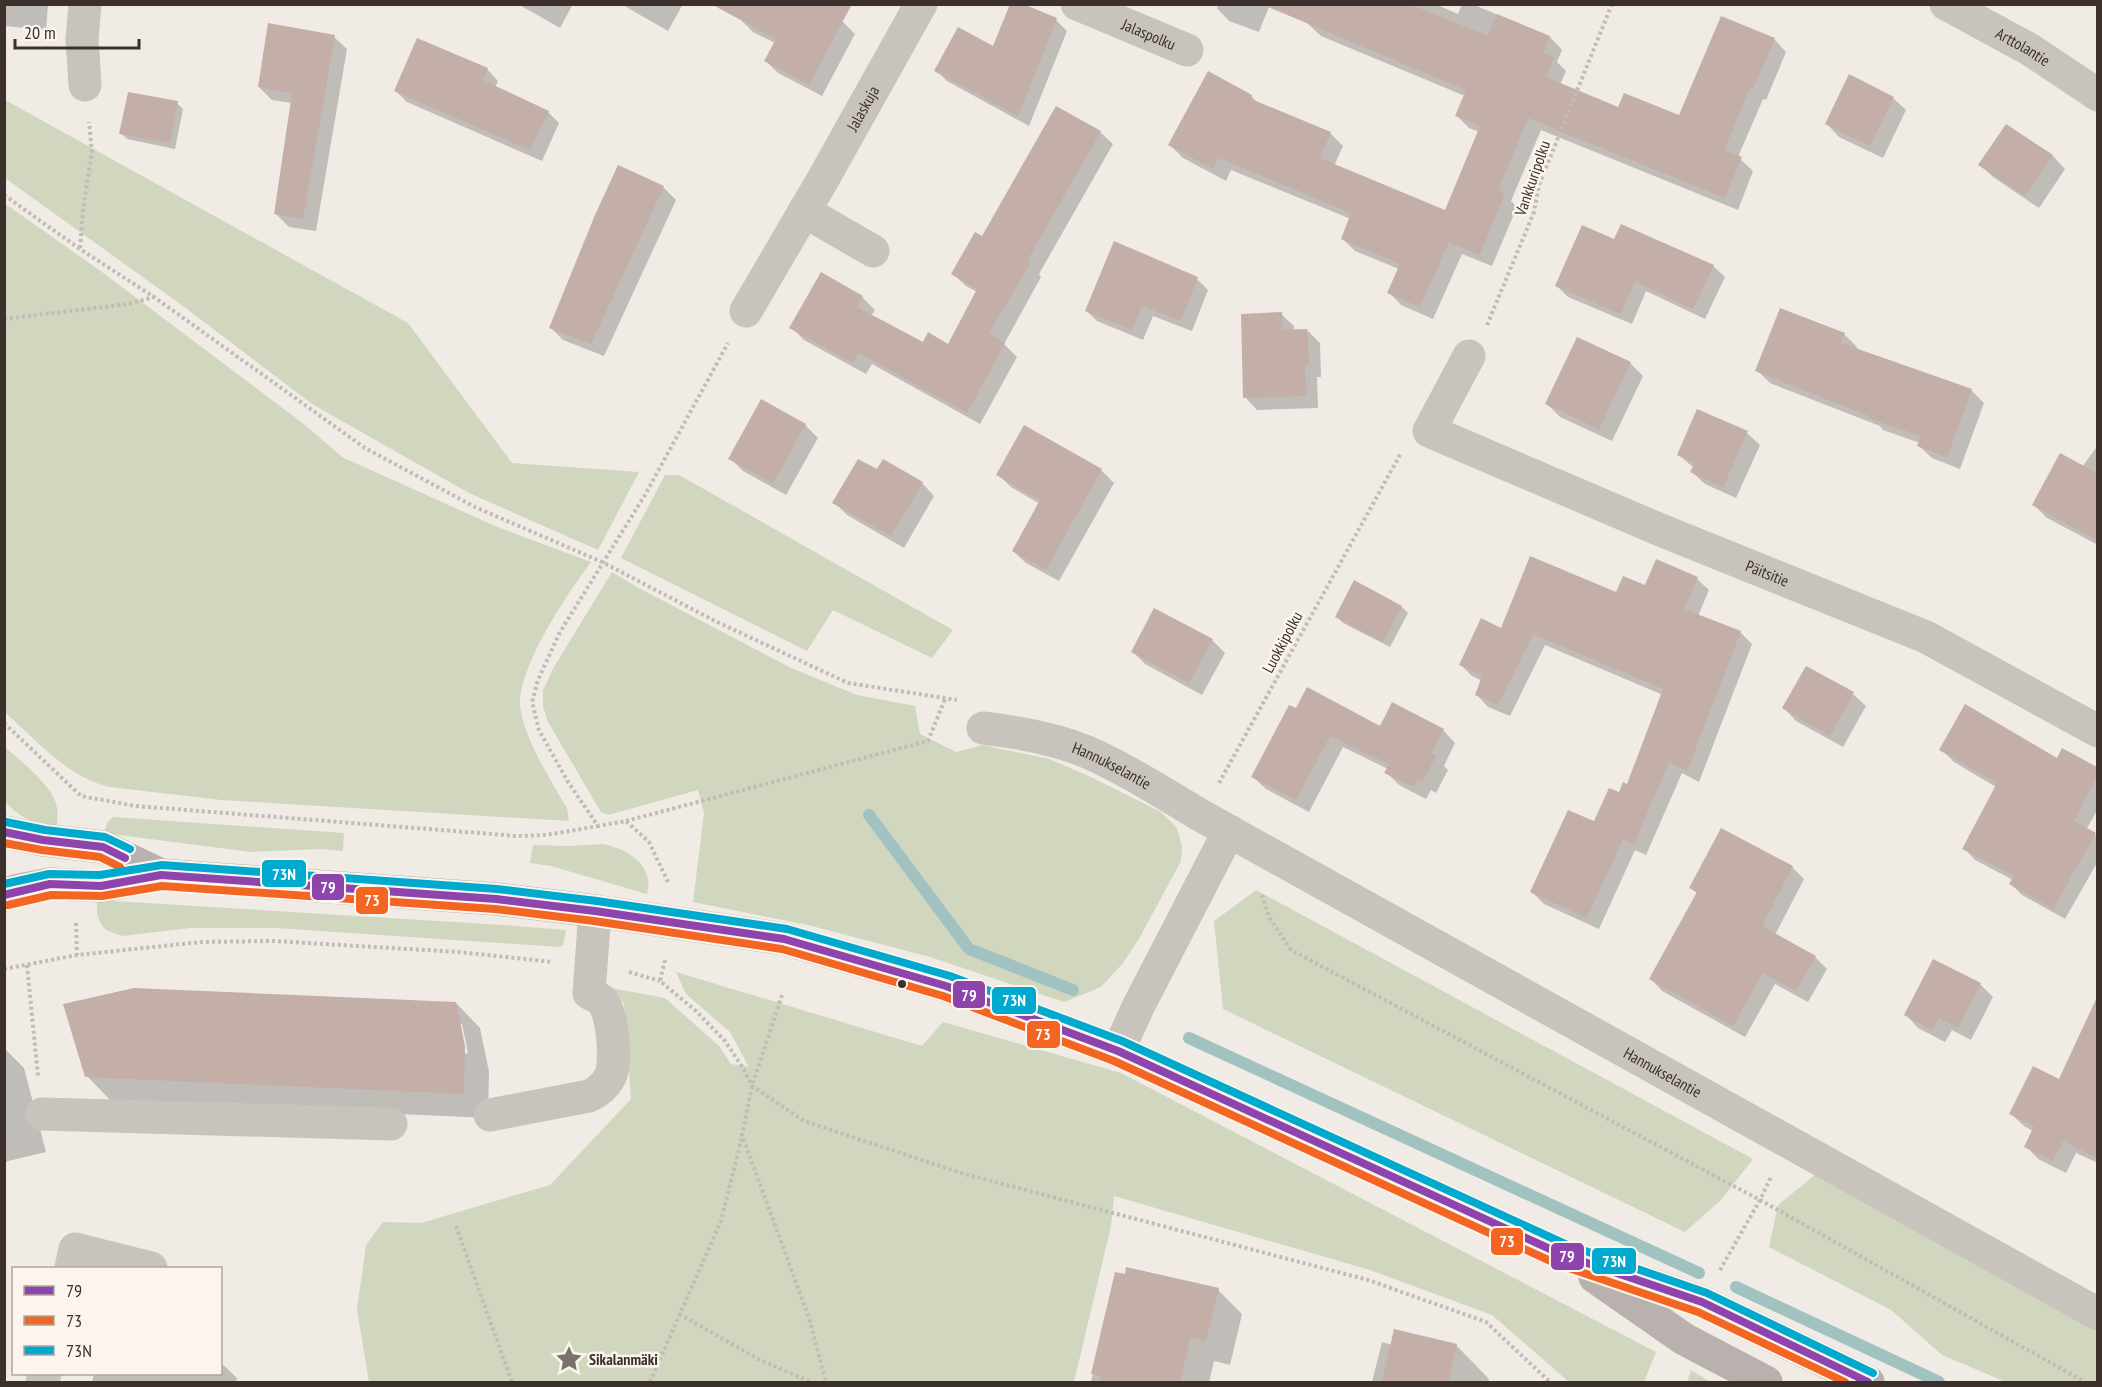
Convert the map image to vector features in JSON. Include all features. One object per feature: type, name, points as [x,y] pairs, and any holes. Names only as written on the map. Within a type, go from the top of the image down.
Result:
[{"type":"main road","points":[[4,832],[43,840],[103,847],[161,875]]},
{"type":"main road","points":[[4,895],[50,884],[101,886],[161,875],[496,899],[784,939],[946,986],[1118,1051],[1562,1254],[1702,1302],[1868,1383]]},
{"type":"main road","points":[[1562,1254],[1684,1339],[1766,1383]]},
{"type":"street","points":[[85,4],[82,39],[85,85]]},
{"type":"street","name":"Jalaskuja","points":[[746,311],[921,4]]},
{"type":"street","name":"Jalaspolku","points":[[1077,4],[1187,50]]},
{"type":"street","name":"Arttolantie","points":[[1946,4],[2029,49],[2097,95]]},
{"type":"street","points":[[804,211],[873,251]]},
{"type":"street","points":[[1423,436],[1469,356]]},
{"type":"street","name":"Päitsitie","points":[[1423,436],[1926,637],[2097,731]]},
{"type":"street","name":"Hannukselantie","points":[[983,728],[1026,734],[1084,751],[1119,767],[1229,831],[2097,1314]]},
{"type":"street","points":[[1118,1051],[1138,1007],[1229,831]]},
{"type":"street","points":[[490,1115],[589,1096],[600,1091],[611,1076],[614,1062],[609,1015],[602,1000],[588,993],[595,911]]},
{"type":"street","points":[[42,1114],[391,1124]]},
{"type":"street","points":[[71,1267],[75,1249],[147,1267]]},
{"type":"path","name":"Vankkuripolku","points":[[1469,356],[1481,341],[1534,212],[1539,185],[1612,4]]},
{"type":"path","points":[[80,249],[83,210],[92,152],[85,85]]},
{"type":"path","points":[[4,195],[80,249],[154,297],[365,448],[475,507],[602,562],[715,621],[848,683],[945,699],[928,741],[626,821],[546,835],[518,836],[197,812],[136,806],[81,796],[4,723]]},
{"type":"path","points":[[4,319],[128,304],[154,297]]},
{"type":"path","points":[[598,826],[568,782],[539,730],[532,702],[538,680],[560,632],[645,495],[746,311]]},
{"type":"path","name":"Luokkipolku","points":[[1200,814],[1230,764],[1384,481],[1404,448],[1423,436]]},
{"type":"path","points":[[626,821],[650,842],[672,890],[672,922],[660,981]]},
{"type":"path","points":[[1260,888],[1269,917],[1290,950],[1760,1200],[2085,1383]]},
{"type":"path","points":[[4,969],[77,955],[190,943],[274,941],[458,952],[616,968],[660,981],[696,1011],[725,1041],[752,1086],[804,1121],[961,1173],[1368,1280],[1486,1323],[1550,1383]]},
{"type":"path","points":[[4,1162],[42,1114],[27,964]]},
{"type":"path","points":[[650,1383],[721,1221],[752,1086],[782,994]]},
{"type":"path","points":[[742,1135],[808,1318],[826,1383]]},
{"type":"path","points":[[1702,1302],[1760,1200],[1788,1142]]},
{"type":"path","points":[[456,1226],[512,1383]]},
{"type":"path","points":[[679,1314],[758,1359],[811,1383]]},
{"type":"green space","points":[[5,100],[408,323],[512,463],[639,472],[598,550],[469,493],[312,404],[183,306],[5,178]]},
{"type":"green space","points":[[4,203],[102,272],[305,425],[342,457],[495,526],[591,562],[558,610],[536,650],[522,688],[520,704],[531,743],[567,808],[569,821],[221,800],[110,787],[81,776],[55,758],[4,711]]},
{"type":"green space","points":[[665,475],[679,475],[953,630],[932,658],[833,610],[807,651],[621,558]]},
{"type":"green space","points":[[612,572],[791,668],[857,695],[915,706],[920,734],[956,752],[983,745],[1049,759],[1161,812],[1177,828],[1182,846],[1181,861],[1140,937],[1123,963],[1101,987],[1064,1002],[930,957],[808,925],[693,902],[704,813],[698,790],[608,815],[601,812],[548,722],[543,706],[543,690],[554,667]]},
{"type":"green space","points":[[4,746],[50,791],[57,808],[57,828],[28,820],[5,802]]},
{"type":"green space","points":[[113,817],[344,833],[343,851],[321,849],[251,852],[104,833],[107,823]]},
{"type":"green space","points":[[603,844],[625,851],[642,865],[648,879],[647,894],[551,866],[530,863],[533,845]]},
{"type":"green space","points":[[1256,890],[1753,1159],[1721,1200],[1685,1232],[1223,1009],[1214,921]]},
{"type":"green space","points":[[97,900],[566,930],[563,945],[559,947],[276,928],[190,928],[122,936],[106,930],[101,924],[97,915]]},
{"type":"green space","points":[[676,972],[922,1046],[943,1022],[1121,1073],[1656,1352],[1644,1382],[1569,1382],[1492,1315],[1370,1270],[1114,1196],[1111,1226],[1074,1382],[369,1382],[357,1309],[366,1245],[383,1222],[421,1223],[550,1185],[631,1099],[624,1004],[611,988],[665,998],[719,1046],[731,1064],[749,1067],[730,1032],[686,994]]},
{"type":"green space","points":[[1816,1174],[2097,1331],[2097,1382],[2006,1382],[1942,1355],[1891,1310],[1769,1247],[1778,1205]]},
{"type":"green space","points":[[1691,1370],[1711,1382],[1687,1382]]},
{"type":"building","points":[[711,4],[852,4],[809,85],[764,61],[776,39]]},
{"type":"building","points":[[1010,4],[1023,4],[1057,18],[1018,116],[934,71],[958,27],[993,46]]},
{"type":"building","points":[[1261,4],[1409,4],[1488,36],[1497,14],[1550,36],[1543,53],[1554,57],[1546,77],[1618,107],[1624,93],[1679,115],[1721,16],[1775,38],[1753,89],[1750,87],[1724,150],[1742,157],[1725,198],[1528,118],[1498,190],[1505,193],[1480,255],[1449,242],[1420,307],[1387,293],[1400,264],[1341,239],[1351,213],[1219,158],[1213,169],[1168,145],[1208,71],[1252,95],[1251,99],[1331,132],[1320,158],[1445,210],[1480,126],[1455,116],[1466,90]]},
{"type":"building","points":[[268,23],[335,35],[303,219],[274,214],[292,93],[258,87]]},
{"type":"building","points":[[417,38],[488,68],[483,80],[549,111],[530,150],[394,91]]},
{"type":"building","points":[[1849,74],[1894,97],[1870,146],[1825,124]]},
{"type":"building","points":[[128,92],[178,101],[170,143],[119,134]]},
{"type":"building","points":[[1056,106],[1101,131],[1027,261],[1030,263],[989,334],[1005,343],[967,413],[859,353],[853,363],[789,328],[821,272],[863,296],[857,307],[923,342],[928,332],[948,344],[977,289],[951,274],[975,232],[982,236]]},
{"type":"building","points":[[2006,124],[2053,155],[2025,196],[1978,165]]},
{"type":"building","points":[[618,165],[664,186],[591,344],[549,328]]},
{"type":"building","points":[[1621,224],[1714,265],[1693,309],[1635,281],[1621,314],[1555,286],[1582,225],[1614,239]]},
{"type":"building","points":[[1114,241],[1198,277],[1181,321],[1142,306],[1132,330],[1085,311]]},
{"type":"building","points":[[1780,308],[1845,333],[1841,343],[1972,389],[1947,457],[1917,446],[1921,436],[1868,418],[1869,416],[1755,371]]},
{"type":"building","points":[[1282,312],[1282,330],[1307,329],[1309,365],[1305,365],[1306,396],[1243,398],[1241,314]]},
{"type":"building","points":[[1577,337],[1631,362],[1599,429],[1545,404]]},
{"type":"building","points":[[761,399],[806,424],[773,483],[728,459]]},
{"type":"building","points":[[1697,409],[1748,431],[1723,487],[1690,472],[1695,463],[1677,455]]},
{"type":"building","points":[[1024,425],[1102,469],[1046,570],[1012,551],[1040,500],[996,475]]},
{"type":"building","points":[[2060,453],[2097,473],[2097,540],[2032,505]]},
{"type":"building","points":[[858,459],[877,469],[883,459],[923,482],[891,536],[832,503]]},
{"type":"building","points":[[1530,556],[1616,592],[1623,576],[1645,585],[1656,559],[1698,577],[1684,609],[1741,631],[1687,771],[1669,762],[1634,844],[1623,839],[1587,918],[1530,892],[1568,810],[1594,821],[1609,788],[1619,792],[1623,782],[1627,784],[1663,689],[1533,634],[1498,705],[1475,695],[1482,676],[1459,665],[1481,618],[1501,628]]},
{"type":"building","points":[[1354,580],[1402,606],[1383,642],[1335,617]]},
{"type":"building","points":[[1154,608],[1213,639],[1189,683],[1131,652]]},
{"type":"building","points":[[1806,666],[1854,692],[1830,736],[1782,708]]},
{"type":"building","points":[[1307,687],[1380,726],[1392,702],[1444,729],[1431,753],[1436,756],[1423,781],[1418,779],[1414,787],[1384,773],[1389,764],[1330,736],[1296,800],[1251,777],[1289,705],[1296,708]]},
{"type":"building","points":[[1965,704],[2057,758],[2062,748],[2097,767],[2097,777],[2074,821],[2096,833],[2053,909],[2009,884],[2014,876],[1962,849],[1997,783],[1939,750]]},
{"type":"building","points":[[1721,828],[1793,866],[1762,926],[1816,956],[1796,991],[1763,973],[1733,1026],[1649,979],[1697,892],[1689,888]]},
{"type":"building","points":[[1933,959],[1981,983],[1958,1028],[1939,1018],[1932,1030],[1904,1015]]},
{"type":"building","points":[[134,988],[456,1002],[465,1046],[464,1094],[85,1077],[63,1004]]},
{"type":"building","points":[[2097,997],[2097,1158],[2063,1141],[2053,1161],[2024,1147],[2034,1126],[2009,1114],[2033,1066],[2059,1079]]},
{"type":"building","points":[[1126,1267],[1219,1288],[1206,1341],[1190,1338],[1180,1383],[1099,1383],[1101,1376],[1091,1374],[1115,1272],[1125,1274]]},
{"type":"building","points":[[1394,1329],[1457,1344],[1448,1383],[1382,1383]]},
{"type":"waterway","points":[[869,815],[969,949],[1073,990]]},
{"type":"waterway","points":[[1189,1038],[1699,1273]]},
{"type":"waterway","points":[[1736,1287],[1939,1382]]},
{"type":"transit line","name":"73N","points":[[6,822],[45,830],[105,837],[130,849]]},
{"type":"transit line","name":"79","points":[[4,832],[43,840],[103,847],[125,858]]},
{"type":"transit line","name":"73","points":[[4,843],[100,857],[120,867]]},
{"type":"transit line","name":"73N","points":[[4,884],[49,874],[100,875],[162,865],[497,889],[787,929],[950,976],[1122,1041],[1565,1244],[1707,1293],[1873,1373]]},
{"type":"transit line","name":"79","points":[[4,895],[50,884],[101,886],[161,875],[496,899],[784,939],[946,986],[1118,1051],[1561,1254],[1702,1302],[1868,1382]]},
{"type":"transit line","name":"73","points":[[8,905],[51,895],[102,896],[162,886],[495,909],[782,949],[943,996],[1114,1061],[1557,1264],[1698,1312],[1845,1382]]},
{"type":"place","name":"Sikalanmäki","points":[[569,1359]]}]
